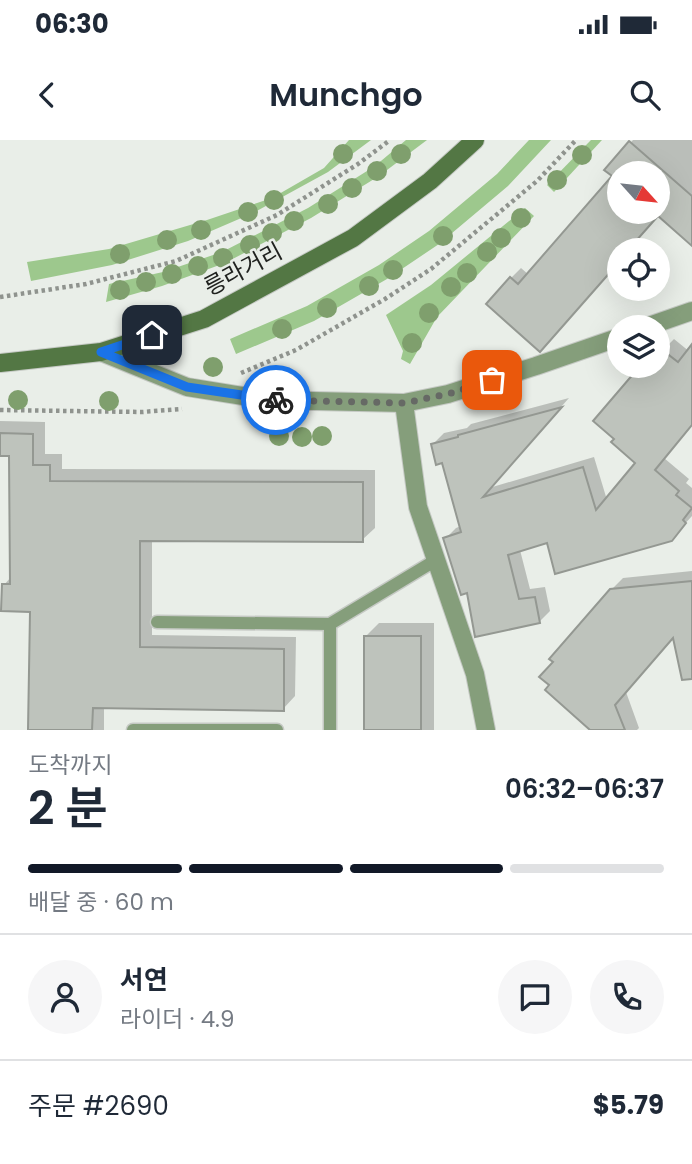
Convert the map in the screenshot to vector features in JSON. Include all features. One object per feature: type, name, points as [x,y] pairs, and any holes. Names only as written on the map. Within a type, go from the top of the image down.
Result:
[{"type":"main road","name":"릉라거리","points":[[0,363],[101,352],[204,318],[353,238],[430,181],[475,140]]},
{"type":"street","points":[[670,319],[692,311]]},
{"type":"street","points":[[101,352],[187,387],[221,393],[268,400],[404,403],[461,390],[607,341]]},
{"type":"street","points":[[404,403],[418,507],[475,674],[486,730]]},
{"type":"lane","points":[[158,622],[330,624],[436,560]]},
{"type":"lane","points":[[330,624],[330,730]]},
{"type":"lane","points":[[133,730],[277,730]]},
{"type":"path","points":[[0,297],[86,284],[176,261],[277,215],[358,164],[390,140]]},
{"type":"path","points":[[221,393],[243,371],[296,350],[431,269],[537,181],[576,140]]},
{"type":"path","points":[[0,410],[182,410]]},
{"type":"green space","points":[[349,140],[371,140],[328,172],[253,213],[188,241],[112,265],[31,281],[27,262],[109,249],[272,198],[324,168]]},
{"type":"green space","points":[[406,140],[427,140],[379,176],[311,218],[225,263],[162,286],[106,302],[109,284],[163,272],[222,252],[308,208],[375,166]]},
{"type":"green space","points":[[529,140],[551,140],[508,186],[439,244],[387,279],[314,321],[236,354],[230,339],[307,306],[379,265],[429,231],[497,174]]},
{"type":"green space","points":[[591,140],[602,140],[554,192],[547,185]]},
{"type":"green space","points":[[525,208],[534,216],[437,317],[410,364],[401,359],[403,351],[386,315],[431,285]]},
{"type":"building","points":[[629,141],[652,161],[612,161]]},
{"type":"building","points":[[670,177],[692,196],[692,246],[667,224],[670,224]]},
{"type":"building","points":[[607,182],[607,224],[651,224],[639,238],[607,238],[607,276],[540,352],[486,304],[510,277],[518,284]]},
{"type":"building","points":[[692,344],[692,425],[655,470],[679,491],[676,495],[692,508],[683,520],[686,523],[672,541],[555,574],[547,543],[508,555],[519,599],[535,597],[540,623],[475,637],[467,593],[461,595],[443,538],[461,532],[442,463],[436,465],[431,444],[562,407],[483,497],[583,467],[596,510],[635,463],[611,442],[614,439],[593,421],[630,378],[670,378],[670,356],[678,362]]},
{"type":"building","points":[[0,433],[33,434],[33,465],[50,465],[50,481],[363,482],[363,542],[140,541],[140,647],[284,649],[284,711],[93,708],[92,730],[28,730],[30,612],[1,611],[2,584],[10,584],[9,456],[0,456]]},
{"type":"building","points":[[692,581],[692,679],[682,680],[673,638],[615,705],[625,730],[590,730],[545,690],[549,685],[539,677],[553,662],[549,659],[610,589]]},
{"type":"building","points":[[364,636],[421,636],[421,730],[364,730]]},
{"type":"way so far","points":[[276,400],[404,403],[448,394],[492,380]]},
{"type":"route","points":[[152,335],[101,352],[187,387],[276,400]]}]
